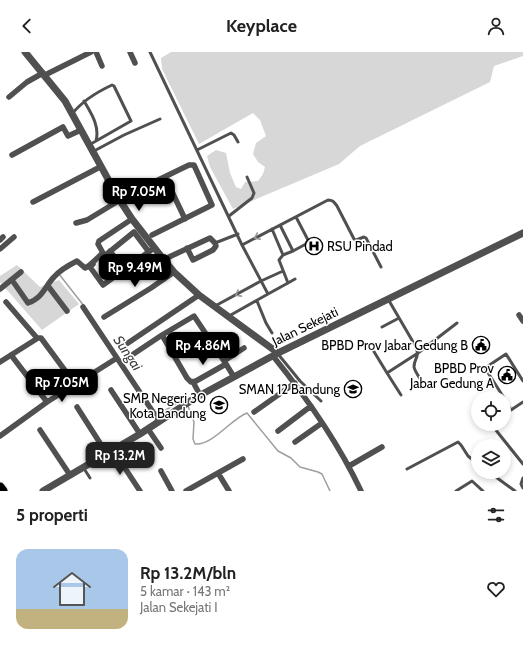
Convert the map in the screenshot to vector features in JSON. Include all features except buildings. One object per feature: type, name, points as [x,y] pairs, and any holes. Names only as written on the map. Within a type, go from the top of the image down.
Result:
[{"type":"main road","points":[[0,487],[3,491]]},
{"type":"street","points":[[25,52],[66,101],[119,200],[152,250]]},
{"type":"street","points":[[9,97],[27,82],[91,52]]},
{"type":"street","points":[[96,52],[102,66]]},
{"type":"street","points":[[130,52],[135,64]]},
{"type":"street","points":[[12,155],[64,127],[68,136],[81,130]]},
{"type":"street","points":[[76,223],[87,220],[119,200],[192,164],[198,172],[213,204],[152,235]]},
{"type":"street","points":[[33,202],[100,167]]},
{"type":"street","points":[[165,177],[185,219]]},
{"type":"street","points":[[12,280],[28,303],[37,299],[60,271],[76,261],[79,261],[86,269],[103,253],[98,244],[99,241],[132,219]]},
{"type":"street","points":[[152,250],[103,285],[90,267],[134,232],[199,295],[229,316],[275,354],[311,406],[349,466],[360,491]]},
{"type":"street","name":"Jalan Sekejati","points":[[43,491],[140,434],[200,395],[275,354],[523,233]]},
{"type":"street","points":[[0,249],[14,237]]},
{"type":"street","points":[[169,257],[187,248],[210,238],[216,246],[214,250],[194,260],[192,260],[187,248]]},
{"type":"street","points":[[110,251],[124,270]]},
{"type":"street","points":[[0,289],[21,272]]},
{"type":"street","points":[[104,317],[174,272]]},
{"type":"street","points":[[48,286],[67,311]]},
{"type":"street","points":[[122,347],[199,295]]},
{"type":"street","points":[[6,302],[37,338],[42,339],[75,384]]},
{"type":"street","points":[[83,307],[160,421]]},
{"type":"street","points":[[519,315],[523,321]]},
{"type":"street","points":[[132,355],[194,316],[234,377]]},
{"type":"street","points":[[162,335],[187,378],[193,382],[200,395]]},
{"type":"street","points":[[0,362],[37,338]]},
{"type":"street","points":[[193,382],[244,348]]},
{"type":"street","points":[[11,355],[47,402]]},
{"type":"street","points":[[0,436],[47,402],[117,358]]},
{"type":"street","points":[[254,412],[295,384]]},
{"type":"street","points":[[111,390],[140,434]]},
{"type":"street","points":[[278,431],[311,406]]},
{"type":"street","points":[[77,407],[140,491]]},
{"type":"street","points":[[295,442],[322,423]]},
{"type":"street","points":[[148,429],[161,448]]},
{"type":"street","points":[[40,430],[70,475]]},
{"type":"street","points":[[349,466],[382,447]]},
{"type":"street","points":[[186,491],[243,459]]},
{"type":"street","points":[[161,471],[172,491]]},
{"type":"street","points":[[218,473],[229,491]]},
{"type":"lane","points":[[150,52],[242,245],[268,294]]},
{"type":"lane","points":[[72,114],[84,101],[112,85],[114,86],[132,120],[131,122],[96,141],[90,148]]},
{"type":"lane","points":[[84,101],[96,124],[98,136],[96,141]]},
{"type":"lane","points":[[90,148],[160,119]]},
{"type":"lane","points":[[197,150],[231,133],[238,142]]},
{"type":"lane","points":[[229,216],[252,198],[254,194],[247,176]]},
{"type":"lane","points":[[242,245],[328,200],[334,201],[354,239],[366,238],[381,267]]},
{"type":"lane","points":[[288,283],[279,260],[283,255],[306,244],[308,240],[296,217]]},
{"type":"lane","points":[[280,225],[292,251]]},
{"type":"lane","points":[[272,229],[283,255]]},
{"type":"lane","points":[[215,243],[238,234]]},
{"type":"lane","points":[[215,306],[283,271]]},
{"type":"lane","points":[[229,316],[295,279]]},
{"type":"lane","points":[[388,299],[416,347],[418,353],[414,366],[422,382]]},
{"type":"lane","points":[[257,301],[272,333]]},
{"type":"lane","points":[[382,327],[399,318]]},
{"type":"lane","points":[[387,373],[418,353],[457,324]]},
{"type":"lane","points":[[374,350],[401,395]]},
{"type":"lane","points":[[275,354],[321,401]]},
{"type":"lane","points":[[500,391],[485,368],[506,354],[523,381]]},
{"type":"lane","points":[[511,410],[523,402]]},
{"type":"lane","points":[[497,431],[523,464]]},
{"type":"lane","points":[[407,469],[458,442],[471,458]]},
{"type":"lane","points":[[84,467],[90,478]]},
{"type":"lane","points":[[523,478],[521,484],[523,488]]},
{"type":"lane","points":[[499,479],[515,491]]},
{"type":"lane","points":[[456,491],[472,481],[483,491]]},
{"type":"shaded area","points":[[171,52],[523,52],[523,56],[494,66],[490,82],[360,146],[339,164],[233,209],[210,167],[207,156],[216,150],[226,153],[230,173],[236,187],[241,189],[245,182],[258,181],[263,174],[265,167],[258,162],[253,154],[256,143],[266,136],[260,120],[253,113],[199,144],[162,69],[161,58]]},
{"type":"shaded area","points":[[17,265],[40,287],[59,280],[79,304],[42,330],[0,282],[0,276]]},
{"type":"waterway","name":"Sungai","points":[[59,274],[84,306]]},
{"type":"waterway","name":"Sungai","points":[[155,412],[161,413],[182,400],[185,402]]},
{"type":"waterway","name":"Sungai","points":[[188,406],[194,422],[193,439],[195,444],[208,441],[215,437],[247,413],[278,451],[291,458],[300,467],[322,474],[330,491]]},
{"type":"place","name":"RSU Pindad","points":[[314,246]]},
{"type":"place","name":"BPBD Prov Jabar Gedung B","points":[[481,345]]},
{"type":"place","name":"BPBD Prov Jabar Gedung A","points":[[507,375]]},
{"type":"place","name":"SMAN 12 Bandung","points":[[353,389]]},
{"type":"place","name":"SMP Negeri 30 Kota Bandung","points":[[219,405]]}]
